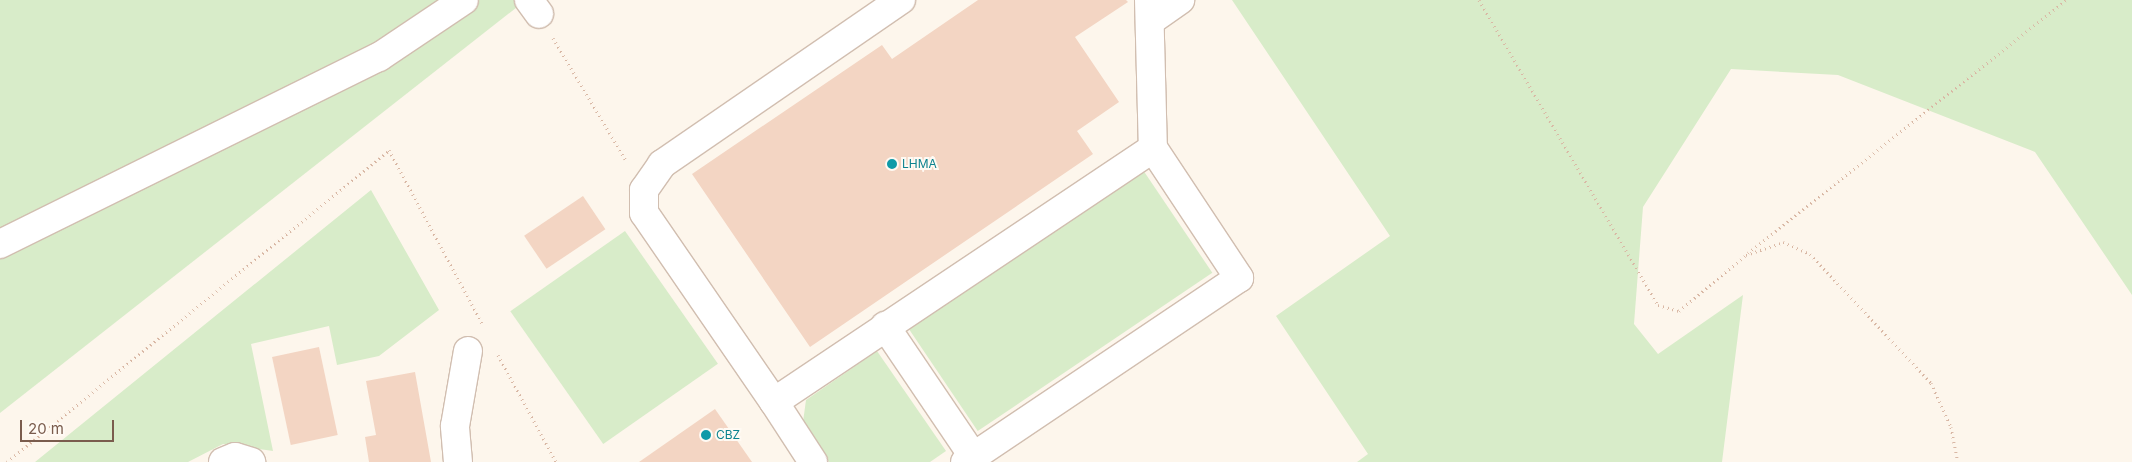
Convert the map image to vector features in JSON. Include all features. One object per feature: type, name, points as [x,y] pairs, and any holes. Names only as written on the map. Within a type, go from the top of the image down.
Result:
[{"type":"lane","points":[[0,244],[379,57],[464,0]]},
{"type":"lane","points":[[813,462],[644,213],[644,190],[662,164],[901,0]]},
{"type":"lane","points":[[885,326],[969,459],[1239,278],[1153,148],[1150,10],[1180,0]]},
{"type":"lane","points":[[774,402],[1153,148]]},
{"type":"lane","points":[[458,462],[455,426],[477,342]]},
{"type":"lane","points":[[223,462],[235,457],[251,462]]},
{"type":"path","points":[[1479,0],[1658,305],[1679,311],[1746,255],[2066,0]]},
{"type":"path","points":[[534,7],[644,190]]},
{"type":"path","points":[[7,462],[389,150],[477,342]]},
{"type":"path","points":[[1746,255],[1783,242],[1810,254],[1931,383],[1951,427],[1958,462]]},
{"type":"path","points":[[496,350],[556,462]]},
{"type":"green space","points":[[0,0],[526,0],[0,413]]},
{"type":"green space","points":[[1232,0],[2132,0],[2132,295],[2035,152],[1838,75],[1731,69],[1643,207],[1634,324],[1658,354],[1743,295],[1722,462],[1357,462],[1368,454],[1276,316],[1390,236]]},
{"type":"green space","points":[[1143,170],[1212,273],[978,431],[908,328]]},
{"type":"green space","points":[[371,190],[439,310],[379,356],[337,365],[329,326],[251,344],[273,451],[223,444],[188,462],[35,462]]},
{"type":"green space","points":[[625,231],[718,364],[603,444],[510,311]]},
{"type":"green space","points":[[877,351],[946,451],[930,462],[829,462],[803,422],[806,400]]},
{"type":"building","name":"LHMA","points":[[978,0],[1126,0],[1128,2],[1075,37],[1119,102],[1077,131],[1093,154],[810,347],[692,174],[882,45],[892,59]]},
{"type":"building","points":[[583,196],[605,229],[547,269],[524,236]]},
{"type":"building","points":[[319,347],[338,435],[291,445],[272,357]]},
{"type":"building","points":[[415,372],[431,462],[369,462],[365,437],[376,435],[366,381]]},
{"type":"building","name":"CBZ","points":[[715,409],[752,462],[639,462]]},
{"type":"place","name":"LHMA","points":[[892,164]]},
{"type":"place","name":"CBZ","points":[[706,435]]}]
